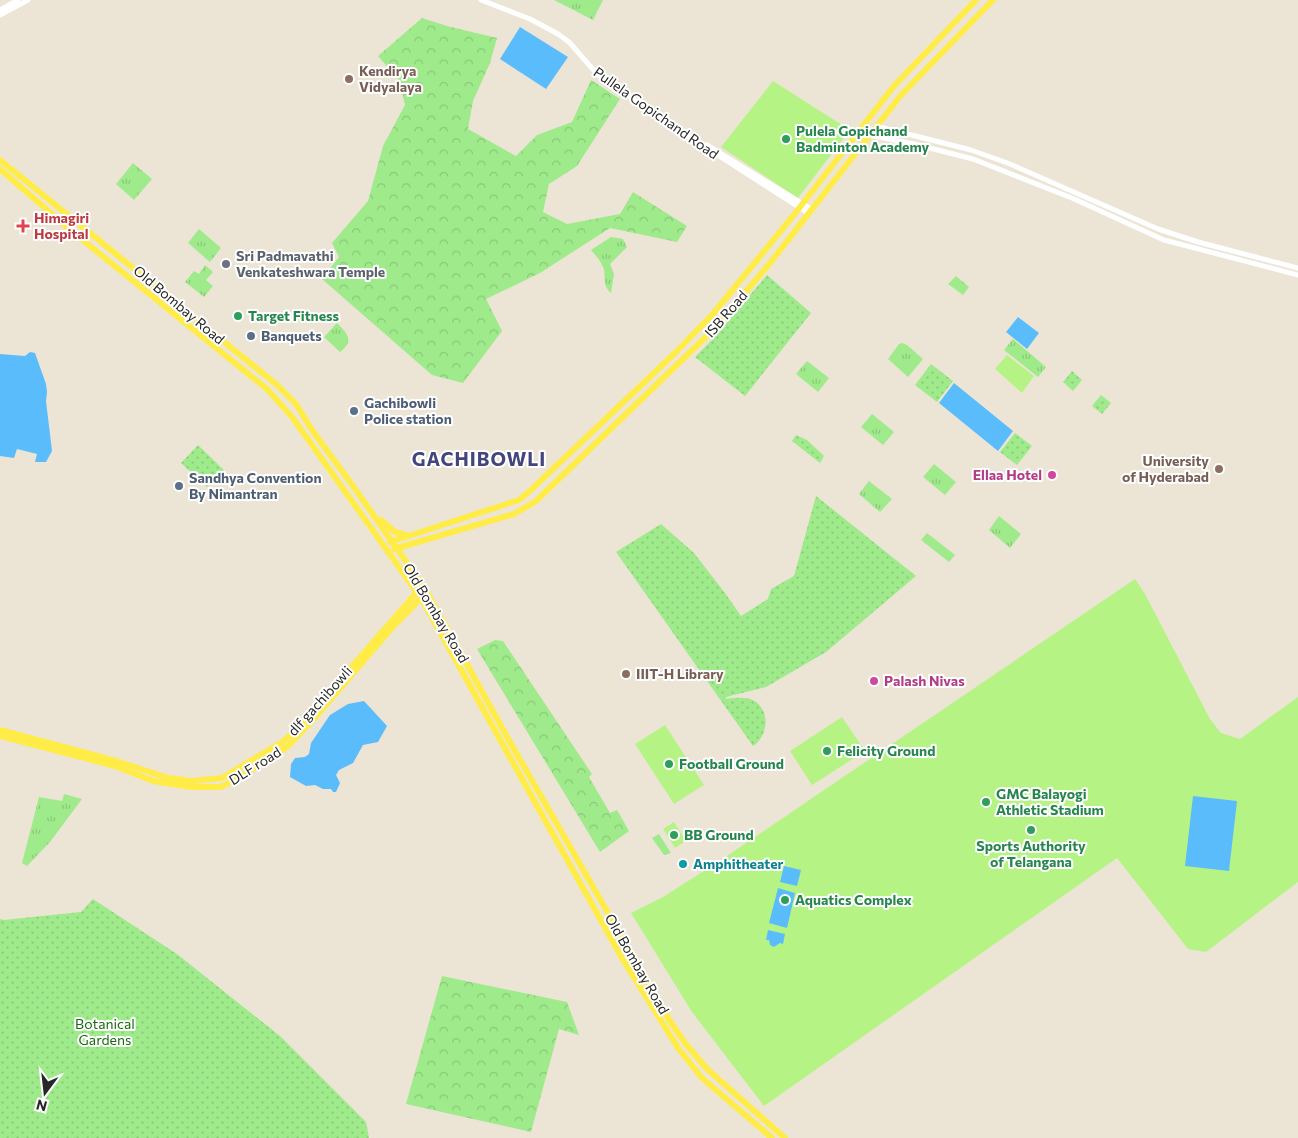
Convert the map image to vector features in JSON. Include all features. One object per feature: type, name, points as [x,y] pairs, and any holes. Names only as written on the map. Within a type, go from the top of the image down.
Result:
[{"type":"main road","name":"ISB Road","points":[[383,545],[406,535],[519,500],[534,488],[712,315],[894,86],[976,0]]},
{"type":"main road","name":"ISB Road","points":[[389,552],[397,548],[514,514],[536,501],[715,328],[770,263],[901,94],[993,0]]},
{"type":"main road","name":"Old Bombay Road","points":[[0,160],[276,384],[296,404],[306,421],[424,587],[621,937],[685,1043],[707,1069],[785,1138]]},
{"type":"main road","name":"Old Bombay Road","points":[[0,170],[69,229],[267,389],[299,426],[421,598],[613,942],[662,1025],[702,1078],[772,1138]]},
{"type":"main road","points":[[299,426],[306,421]]},
{"type":"main road","points":[[589,436],[597,443]]},
{"type":"main road","points":[[370,510],[392,530],[406,535]]},
{"type":"main road","points":[[405,561],[406,550],[428,539]]},
{"type":"main road","name":"dlf gachibowli","points":[[0,730],[116,761],[168,778],[192,781],[222,778],[284,741],[308,717],[417,592]]},
{"type":"main road","name":"DLF road","points":[[0,736],[115,766],[153,781],[191,787],[220,787],[268,760],[288,746],[312,721],[390,630],[421,598]]},
{"type":"main road","points":[[613,942],[621,937]]},
{"type":"street","points":[[0,10],[18,0]]},
{"type":"street","points":[[0,15],[28,0]]},
{"type":"street","name":"Pullela Gopichand Road","points":[[480,0],[530,19],[558,34],[570,42],[598,75],[682,131],[809,211]]},
{"type":"street","name":"Pullela Gopichand Road","points":[[488,0],[530,16],[572,40],[600,73],[682,131]]},
{"type":"street","points":[[876,126],[971,150],[1010,164],[1158,229],[1198,242],[1298,268]]},
{"type":"street","points":[[869,136],[914,144],[973,159],[1072,198],[1164,240],[1298,276]]},
{"type":"street","points":[[222,778],[225,785]]},
{"type":"green space","points":[[554,0],[603,0],[593,20]]},
{"type":"green space","points":[[422,18],[497,38],[490,63],[473,101],[468,129],[516,156],[537,135],[572,122],[591,80],[620,99],[577,166],[549,184],[543,212],[567,224],[620,214],[633,192],[687,226],[677,242],[610,228],[540,273],[486,299],[502,331],[463,383],[432,375],[322,279],[339,257],[332,243],[368,201],[383,146],[405,105],[399,80],[378,56]]},
{"type":"green space","name":"Pulela Gopichand Badminton Academy","points":[[773,81],[850,130],[798,198],[721,147]]},
{"type":"green space","points":[[133,163],[152,179],[134,200],[116,184]]},
{"type":"green space","points":[[199,229],[221,248],[210,262],[188,243]]},
{"type":"green space","points":[[611,237],[623,239],[627,247],[610,264],[614,274],[611,293],[605,283],[602,265],[591,250]]},
{"type":"green space","points":[[205,265],[213,272],[206,280],[213,286],[204,297],[185,282],[194,271],[199,274]]},
{"type":"green space","points":[[767,275],[811,313],[745,396],[695,357],[713,339]]},
{"type":"green space","points":[[956,276],[969,287],[963,295],[948,284]]},
{"type":"green space","points":[[337,323],[348,337],[345,348],[340,352],[324,337]]},
{"type":"green space","points":[[1013,339],[1046,367],[1038,377],[1004,350]]},
{"type":"green space","points":[[902,343],[923,359],[908,377],[888,359],[899,344]]},
{"type":"green space","points":[[1007,355],[1034,376],[1022,393],[995,369]]},
{"type":"green space","points":[[807,361],[829,378],[818,392],[796,374]]},
{"type":"green space","points":[[931,364],[953,381],[937,402],[915,385]]},
{"type":"green space","points":[[1072,371],[1082,380],[1073,391],[1063,382]]},
{"type":"green space","points":[[1101,395],[1111,403],[1102,414],[1092,406]]},
{"type":"green space","points":[[872,414],[894,432],[883,445],[861,427]]},
{"type":"green space","points":[[1015,433],[1032,446],[1017,465],[1000,452]]},
{"type":"green space","points":[[796,435],[807,440],[824,456],[820,463],[792,441]]},
{"type":"green space","points":[[198,445],[224,470],[207,487],[181,463]]},
{"type":"green space","points":[[934,464],[956,482],[945,495],[923,477]]},
{"type":"green space","points":[[869,481],[892,499],[880,512],[859,494]]},
{"type":"green space","points":[[816,496],[916,576],[826,652],[766,687],[726,697],[726,699],[741,698],[753,700],[764,712],[764,731],[758,742],[753,746],[616,552],[661,524],[694,553],[741,616],[768,599],[771,589],[794,576]]},
{"type":"green space","points":[[999,516],[1021,534],[1010,548],[989,530]]},
{"type":"green space","points":[[927,533],[955,555],[949,562],[921,540]]},
{"type":"green space","name":"Sports Authority of Telangana","points":[[1135,579],[1145,594],[1210,719],[1221,733],[1240,739],[1298,697],[1298,882],[1206,952],[1188,949],[1117,858],[764,1106],[692,1012],[631,913],[663,897],[718,862]]},
{"type":"green space","points":[[495,640],[503,641],[592,774],[589,777],[610,813],[617,810],[629,831],[600,852],[477,649]]},
{"type":"green space","name":"Felicity Ground","points":[[842,717],[865,751],[812,785],[790,751]]},
{"type":"green space","name":"Football Ground","points":[[665,725],[704,785],[674,804],[635,744]]},
{"type":"green space","points":[[64,794],[82,799],[50,842],[27,866],[22,863],[39,797],[62,801]]},
{"type":"green space","name":"BB Ground","points":[[674,822],[686,841],[675,848],[663,829]]},
{"type":"green space","points":[[659,834],[671,853],[664,855],[652,838]]},
{"type":"green space","name":"Botanical Gardens","points":[[93,899],[177,954],[280,1036],[366,1122],[369,1138],[0,1138],[0,919],[81,912]]},
{"type":"green space","points":[[442,976],[567,1002],[579,1035],[559,1029],[531,1132],[406,1104]]},
{"type":"water","points":[[520,27],[568,57],[546,89],[500,59]]},
{"type":"water","points":[[1018,317],[1039,333],[1027,349],[1006,332]]},
{"type":"water","points":[[30,352],[35,353],[46,384],[46,401],[52,451],[46,462],[35,462],[37,454],[17,449],[14,458],[0,456],[0,354],[25,356]]},
{"type":"water","points":[[954,383],[1013,431],[998,451],[939,403]]},
{"type":"water","points":[[364,701],[387,726],[378,742],[363,745],[353,763],[339,770],[336,775],[340,783],[336,792],[315,785],[306,786],[290,777],[291,764],[295,758],[305,757],[309,754],[311,743],[330,715],[348,704]]},
{"type":"water","points":[[1193,796],[1237,801],[1229,871],[1185,866]]},
{"type":"water","points":[[784,866],[801,870],[797,886],[780,882]]},
{"type":"water","points":[[778,888],[795,893],[787,928],[769,923]]},
{"type":"water","points":[[768,930],[785,934],[783,944],[780,943],[774,947],[770,945],[769,940],[766,940]]},
{"type":"place","name":"Kendirya Vidyalaya","points":[[349,79]]},
{"type":"place","name":"Pulela Gopichand Badminton Academy","points":[[786,139]]},
{"type":"place","name":"Himagiri Hospital","points":[[23,226]]},
{"type":"place","name":"Sri Padmavathi Venkateshwara Temple","points":[[226,264]]},
{"type":"place","name":"Target Fitness","points":[[238,316]]},
{"type":"place","name":"Banquets","points":[[251,336]]},
{"type":"place","name":"Gachibowli Police station","points":[[354,411]]},
{"type":"place","name":"University of Hyderabad","points":[[1219,469]]},
{"type":"place","name":"Ellaa Hotel","points":[[1052,475]]},
{"type":"place","name":"Sandhya Convention By Nimantran","points":[[179,486]]},
{"type":"place","name":"IIIT-H Library","points":[[626,674]]},
{"type":"place","name":"Palash Nivas","points":[[874,681]]},
{"type":"place","name":"Felicity Ground","points":[[827,751]]},
{"type":"place","name":"Football Ground","points":[[669,764]]},
{"type":"place","name":"GMC Balayogi Athletic Stadium","points":[[986,802]]},
{"type":"place","name":"Sports Authority of Telangana","points":[[1031,830]]},
{"type":"place","name":"BB Ground","points":[[674,835]]},
{"type":"place","name":"Amphitheater","points":[[683,864]]},
{"type":"place","name":"Aquatics Complex","points":[[785,900]]},
{"type":"district","name":"GACHIBOWLI","points":[[479,459]]}]
